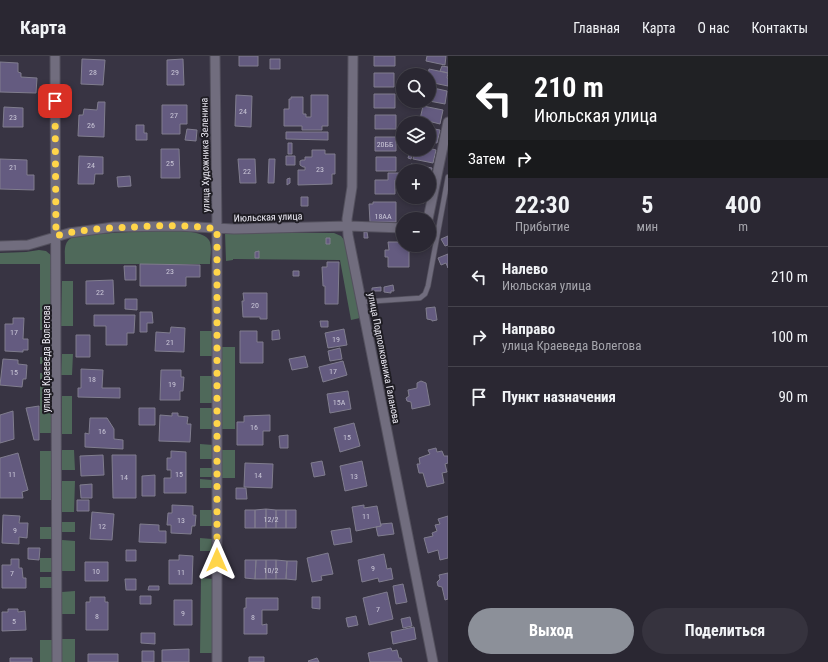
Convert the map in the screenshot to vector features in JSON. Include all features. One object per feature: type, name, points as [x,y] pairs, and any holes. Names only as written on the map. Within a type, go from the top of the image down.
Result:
[{"type":"street","name":"улица Краеведа Волегова","points":[[55,56],[57,662]]},
{"type":"street","name":"улица Художника Зеленина","points":[[215,56],[217,229],[217,662]]},
{"type":"street","name":"улица Подполковника Галанова","points":[[353,56],[352,187],[348,235],[433,662]]},
{"type":"street","points":[[429,212],[448,122]]},
{"type":"street","name":"Июльская улица","points":[[0,246],[28,245],[56,236],[83,230],[128,227],[177,226],[217,229],[348,226],[396,228]]},
{"type":"lane","points":[[362,302],[420,298],[426,294],[448,177]]},
{"type":"green space","points":[[144,231],[191,232],[206,237],[211,245],[210,264],[65,264],[66,245],[70,239],[75,236]]},
{"type":"green space","points":[[225,233],[334,233],[341,236],[345,241],[360,318],[351,320],[340,260],[233,259],[226,261]]},
{"type":"green space","points":[[39,250],[46,251],[52,256],[53,330],[40,330],[40,264],[0,264],[0,253]]},
{"type":"green space","points":[[62,281],[73,281],[73,326],[61,326]]},
{"type":"green space","points":[[200,331],[212,331],[212,356],[200,356]]},
{"type":"green space","points":[[222,347],[235,347],[235,429],[222,429]]},
{"type":"green space","points":[[62,354],[73,354],[72,375],[61,375]]},
{"type":"green space","points":[[40,357],[52,357],[52,364],[40,364]]},
{"type":"green space","points":[[40,373],[53,373],[52,433],[40,433]]},
{"type":"green space","points":[[200,376],[213,376],[213,403],[200,403]]},
{"type":"green space","points":[[62,396],[72,396],[72,434],[62,434]]},
{"type":"green space","points":[[200,408],[212,408],[212,429],[200,429]]},
{"type":"green space","points":[[200,444],[213,445],[212,459],[200,459]]},
{"type":"green space","points":[[62,450],[74,450],[75,470],[62,470]]},
{"type":"green space","points":[[221,450],[235,450],[235,478],[221,478]]},
{"type":"green space","points":[[40,451],[52,451],[52,500],[40,500]]},
{"type":"green space","points":[[200,468],[212,468],[212,477],[200,477]]},
{"type":"green space","points":[[200,479],[212,480],[212,488],[200,488]]},
{"type":"green space","points":[[62,481],[75,481],[74,512],[61,512]]},
{"type":"green space","points":[[200,510],[212,510],[212,526],[200,526]]},
{"type":"green space","points":[[61,522],[75,522],[75,532],[61,532]]},
{"type":"green space","points":[[40,527],[52,527],[52,539],[40,539]]},
{"type":"green space","points":[[200,538],[212,539],[212,551],[200,551]]},
{"type":"green space","points":[[62,540],[75,541],[75,571],[62,571]]},
{"type":"green space","points":[[40,558],[53,558],[53,572],[40,572]]},
{"type":"green space","points":[[40,577],[53,577],[53,588],[40,588]]},
{"type":"green space","points":[[201,578],[213,579],[212,653],[200,653]]},
{"type":"green space","points":[[75,591],[75,614],[62,614],[62,592]]},
{"type":"green space","points":[[62,639],[75,639],[75,662],[62,662]]},
{"type":"green space","points":[[40,640],[53,640],[53,662],[40,662]]},
{"type":"building","points":[[239,56],[258,56],[258,66],[239,66]]},
{"type":"building","points":[[374,56],[395,56],[395,66],[374,66]]},
{"type":"building","points":[[427,56],[446,56],[445,65],[426,61]]},
{"type":"building","points":[[82,59],[105,60],[103,85],[81,84]]},
{"type":"building","points":[[183,59],[184,85],[167,85],[167,60]]},
{"type":"building","points":[[270,59],[280,59],[280,69],[270,69]]},
{"type":"building","points":[[0,62],[18,63],[18,72],[21,73],[21,77],[37,78],[36,93],[0,92]]},
{"type":"building","points":[[442,66],[448,67],[448,73],[440,71]]},
{"type":"building","points":[[436,70],[448,73],[448,86],[436,83]]},
{"type":"building","points":[[374,73],[394,73],[394,87],[374,87]]},
{"type":"building","points":[[436,89],[447,91],[445,104],[436,102]]},
{"type":"building","points":[[374,94],[395,94],[395,108],[374,108]]},
{"type":"building","points":[[236,95],[252,96],[251,127],[235,126]]},
{"type":"building","points":[[311,95],[328,95],[328,126],[322,126],[322,130],[302,130],[302,126],[284,126],[284,109],[289,109],[289,99],[291,99],[291,97],[303,97],[303,114],[306,114],[306,117],[311,117]]},
{"type":"building","points":[[98,102],[105,102],[104,137],[78,136],[79,115],[83,115],[84,109],[97,110]]},
{"type":"building","points":[[162,105],[187,105],[187,124],[180,124],[180,134],[162,134]]},
{"type":"building","points":[[4,107],[23,108],[23,127],[3,127]]},
{"type":"building","points":[[423,108],[443,110],[440,124],[436,123],[436,116],[421,116]]},
{"type":"building","points":[[375,115],[396,115],[396,129],[375,129]]},
{"type":"building","points":[[136,125],[144,125],[144,133],[147,133],[147,140],[136,140]]},
{"type":"building","points":[[187,129],[197,130],[196,141],[185,140]]},
{"type":"building","points":[[436,129],[440,130],[436,143]]},
{"type":"building","points":[[286,132],[328,132],[328,140],[286,139]]},
{"type":"building","points":[[375,137],[396,137],[396,151],[375,151]]},
{"type":"building","points":[[288,143],[292,143],[292,154],[288,154]]},
{"type":"building","points":[[161,149],[179,149],[180,178],[161,178]]},
{"type":"building","points":[[312,150],[325,150],[325,154],[335,154],[335,174],[332,174],[332,184],[298,185],[298,170],[305,170],[305,167],[300,165],[300,161],[305,160],[305,157],[312,157]]},
{"type":"building","points":[[79,156],[103,157],[103,174],[95,174],[94,184],[78,184]]},
{"type":"building","points":[[286,156],[295,156],[295,165],[286,165]]},
{"type":"building","points":[[414,156],[435,156],[433,163],[413,159]]},
{"type":"building","points":[[376,157],[396,157],[396,171],[376,171]]},
{"type":"building","points":[[0,159],[27,160],[27,175],[34,175],[34,190],[0,189]]},
{"type":"building","points":[[238,159],[255,159],[256,183],[240,183]]},
{"type":"building","points":[[269,159],[275,159],[274,183],[268,183]]},
{"type":"building","points":[[388,173],[396,173],[395,194],[375,194],[375,180],[388,180]]},
{"type":"building","points":[[130,176],[131,186],[118,187],[117,177]]},
{"type":"building","points":[[290,178],[290,183],[287,185],[287,179]]},
{"type":"building","points":[[301,197],[308,197],[308,206],[301,206]]},
{"type":"building","points":[[373,202],[396,202],[396,222],[370,222],[369,204],[373,204]]},
{"type":"building","points":[[364,232],[367,232],[368,238],[364,238]]},
{"type":"building","points":[[448,236],[448,245],[445,246],[441,239]]},
{"type":"building","points":[[326,238],[330,238],[330,244],[326,244]]},
{"type":"building","points":[[388,242],[396,242],[396,252],[409,252],[409,267],[388,267],[388,257],[385,257],[385,250],[389,250]]},
{"type":"building","points":[[259,251],[259,258],[255,258],[255,252]]},
{"type":"building","points":[[448,254],[448,268],[446,263],[441,265],[438,258]]},
{"type":"building","points":[[327,262],[339,262],[338,304],[325,304],[325,286],[323,286],[322,267],[327,267]]},
{"type":"building","points":[[140,264],[200,265],[200,277],[186,277],[186,286],[140,286]]},
{"type":"building","points":[[124,266],[136,266],[136,280],[125,280]]},
{"type":"building","points":[[293,271],[299,271],[299,276],[293,276]]},
{"type":"building","points":[[113,280],[114,304],[86,304],[86,281]]},
{"type":"building","points":[[393,285],[394,291],[391,291],[391,293],[384,292],[384,287]]},
{"type":"building","points":[[381,287],[381,291],[372,291],[372,288]]},
{"type":"building","points":[[243,293],[267,293],[267,319],[260,319],[260,317],[243,317]]},
{"type":"building","points":[[125,299],[137,299],[137,310],[125,309]]},
{"type":"building","points":[[435,307],[437,320],[432,321],[427,319],[426,308]]},
{"type":"building","points":[[140,312],[152,312],[153,323],[147,323],[147,332],[140,332]]},
{"type":"building","points":[[94,315],[135,315],[134,333],[127,333],[127,345],[106,345],[106,326],[94,326]]},
{"type":"building","points":[[13,318],[24,318],[23,339],[28,339],[28,350],[23,350],[23,352],[5,351],[5,324],[13,324]]},
{"type":"building","points":[[320,321],[328,321],[328,327],[321,327]]},
{"type":"building","points":[[171,327],[185,328],[184,352],[155,351],[156,332],[170,333]]},
{"type":"building","points":[[344,329],[347,345],[328,348],[325,333]]},
{"type":"building","points":[[279,330],[280,339],[272,340],[272,331]]},
{"type":"building","points":[[240,331],[257,331],[257,342],[263,342],[263,363],[240,363]]},
{"type":"building","points":[[76,335],[90,335],[90,357],[76,357]]},
{"type":"building","points":[[340,348],[342,359],[330,361],[328,351]]},
{"type":"building","points":[[305,356],[308,367],[292,370],[289,359]]},
{"type":"building","points":[[3,359],[18,360],[18,364],[27,365],[26,379],[23,379],[22,387],[0,385]]},
{"type":"building","points":[[343,361],[347,375],[323,382],[319,367]]},
{"type":"building","points":[[81,369],[103,370],[102,388],[120,388],[120,398],[78,397],[78,388],[81,388]]},
{"type":"building","points":[[161,370],[181,370],[181,377],[184,377],[183,391],[180,391],[180,400],[160,400]]},
{"type":"building","points":[[421,381],[426,383],[430,405],[412,409],[411,402],[407,401],[406,398],[409,396],[408,390],[417,388],[417,383]]},
{"type":"building","points":[[348,391],[351,409],[330,413],[327,394]]},
{"type":"building","points":[[39,406],[39,440],[34,440],[26,408]]},
{"type":"building","points":[[139,408],[155,408],[155,425],[139,425]]},
{"type":"building","points":[[13,411],[14,439],[0,443],[0,415]]},
{"type":"building","points":[[172,413],[178,413],[178,416],[188,417],[187,424],[191,424],[190,442],[159,441],[160,415],[172,416]]},
{"type":"building","points":[[270,415],[270,431],[263,431],[263,445],[237,445],[237,422],[244,422],[244,416]]},
{"type":"building","points":[[90,418],[107,418],[114,429],[114,439],[123,440],[123,449],[85,447],[85,433],[89,434]]},
{"type":"building","points":[[354,423],[360,446],[340,452],[334,428]]},
{"type":"building","points":[[288,435],[288,448],[280,448],[279,436]]},
{"type":"building","points":[[436,448],[437,452],[442,451],[444,456],[448,456],[448,463],[445,464],[447,472],[442,473],[444,483],[427,487],[423,473],[419,473],[417,464],[420,464],[419,458],[430,454],[428,450]]},
{"type":"building","points":[[171,451],[186,452],[186,493],[164,493],[164,478],[171,478],[171,470],[167,470],[167,458],[171,458]]},
{"type":"building","points":[[18,453],[28,490],[22,492],[23,498],[0,498],[0,458]]},
{"type":"building","points":[[103,455],[104,475],[81,476],[80,456]]},
{"type":"building","points":[[112,455],[136,455],[136,498],[113,498]]},
{"type":"building","points":[[322,461],[325,475],[314,477],[311,463]]},
{"type":"building","points":[[362,461],[367,486],[345,491],[340,466]]},
{"type":"building","points":[[245,463],[273,464],[272,488],[244,487]]},
{"type":"building","points":[[155,475],[155,496],[142,496],[142,476]]},
{"type":"building","points":[[92,484],[92,498],[81,498],[80,485]]},
{"type":"building","points":[[236,488],[246,488],[247,499],[236,499]]},
{"type":"building","points":[[77,500],[89,500],[89,511],[77,511]]},
{"type":"building","points":[[172,505],[193,506],[193,515],[196,515],[195,526],[192,526],[191,534],[171,533],[171,525],[167,525],[168,513],[172,513]]},
{"type":"building","points":[[364,505],[364,508],[377,506],[381,526],[356,531],[352,507]]},
{"type":"building","points":[[266,509],[276,510],[276,528],[266,528]]},
{"type":"building","points":[[266,509],[266,528],[255,528],[255,510]]},
{"type":"building","points":[[245,510],[255,510],[255,528],[245,528]]},
{"type":"building","points":[[276,510],[286,510],[286,528],[276,528]]},
{"type":"building","points":[[286,510],[296,510],[296,528],[286,528]]},
{"type":"building","points":[[92,512],[114,514],[112,540],[90,539]]},
{"type":"building","points":[[3,515],[20,516],[19,523],[28,523],[27,538],[19,537],[19,544],[2,543]]},
{"type":"building","points":[[448,516],[448,558],[440,560],[438,550],[428,553],[424,538],[433,536],[432,533],[437,531],[435,525],[440,524],[438,519]]},
{"type":"building","points":[[392,523],[394,534],[378,536],[376,527],[381,526],[381,524]]},
{"type":"building","points":[[140,524],[159,525],[159,531],[166,531],[166,543],[139,542]]},
{"type":"building","points":[[350,528],[352,542],[334,545],[331,531]]},
{"type":"building","points":[[28,548],[40,548],[39,560],[28,559]]},
{"type":"building","points":[[126,550],[136,550],[136,561],[126,561]]},
{"type":"building","points":[[328,553],[333,574],[321,576],[322,580],[312,582],[307,558]]},
{"type":"building","points":[[384,554],[387,569],[391,568],[393,579],[379,582],[378,578],[362,582],[358,560]]},
{"type":"building","points":[[179,555],[193,556],[192,584],[169,584],[169,560],[179,560]]},
{"type":"building","points":[[11,559],[19,559],[19,568],[22,568],[23,578],[26,578],[26,588],[2,588],[2,565],[11,565]]},
{"type":"building","points":[[245,560],[256,560],[255,579],[245,578]]},
{"type":"building","points":[[256,560],[266,560],[266,579],[255,579]]},
{"type":"building","points":[[266,560],[276,560],[276,579],[266,579]]},
{"type":"building","points":[[276,560],[287,561],[286,579],[276,579]]},
{"type":"building","points":[[287,561],[297,561],[296,580],[286,579]]},
{"type":"building","points":[[85,562],[108,562],[108,581],[85,581]]},
{"type":"building","points":[[448,573],[448,599],[445,600],[442,587],[438,586],[437,582],[440,579],[439,575]]},
{"type":"building","points":[[125,579],[136,579],[136,590],[126,590]]},
{"type":"building","points":[[403,584],[407,602],[396,604],[393,586]]},
{"type":"building","points":[[149,586],[159,586],[159,590],[148,590]]},
{"type":"building","points":[[387,592],[393,619],[369,625],[363,598]]},
{"type":"building","points":[[140,596],[151,596],[151,604],[140,604]]},
{"type":"building","points":[[90,597],[105,597],[105,602],[108,602],[108,630],[86,630],[86,602],[90,602]]},
{"type":"building","points":[[312,597],[320,597],[320,609],[312,608]]},
{"type":"building","points":[[246,598],[278,598],[278,610],[262,610],[262,625],[267,624],[267,634],[244,634],[244,608],[246,608]]},
{"type":"building","points":[[174,600],[192,600],[192,625],[174,625]]},
{"type":"building","points":[[8,609],[18,609],[18,612],[25,611],[26,630],[2,631],[2,612],[8,612]]},
{"type":"building","points":[[356,616],[358,625],[348,627],[346,618]]},
{"type":"building","points":[[410,617],[412,626],[403,628],[401,619]]},
{"type":"building","points":[[414,627],[416,639],[393,644],[391,632]]},
{"type":"building","points":[[141,633],[155,633],[155,644],[141,643]]},
{"type":"building","points":[[391,648],[392,651],[397,650],[399,658],[401,658],[402,662],[370,662],[368,653]]},
{"type":"building","points":[[189,649],[189,662],[162,662],[162,650]]},
{"type":"building","points":[[142,651],[154,651],[154,662],[142,662]]},
{"type":"building","points":[[88,654],[118,654],[118,662],[88,662]]},
{"type":"building","points":[[249,657],[264,657],[264,662],[249,662]]},
{"type":"building","points":[[10,658],[32,658],[32,662],[10,662]]},
{"type":"building","points":[[317,658],[319,662],[308,661]]},
{"type":"route","points":[[55,101],[56,236],[83,230],[128,227],[177,226],[217,229],[217,560]]}]
